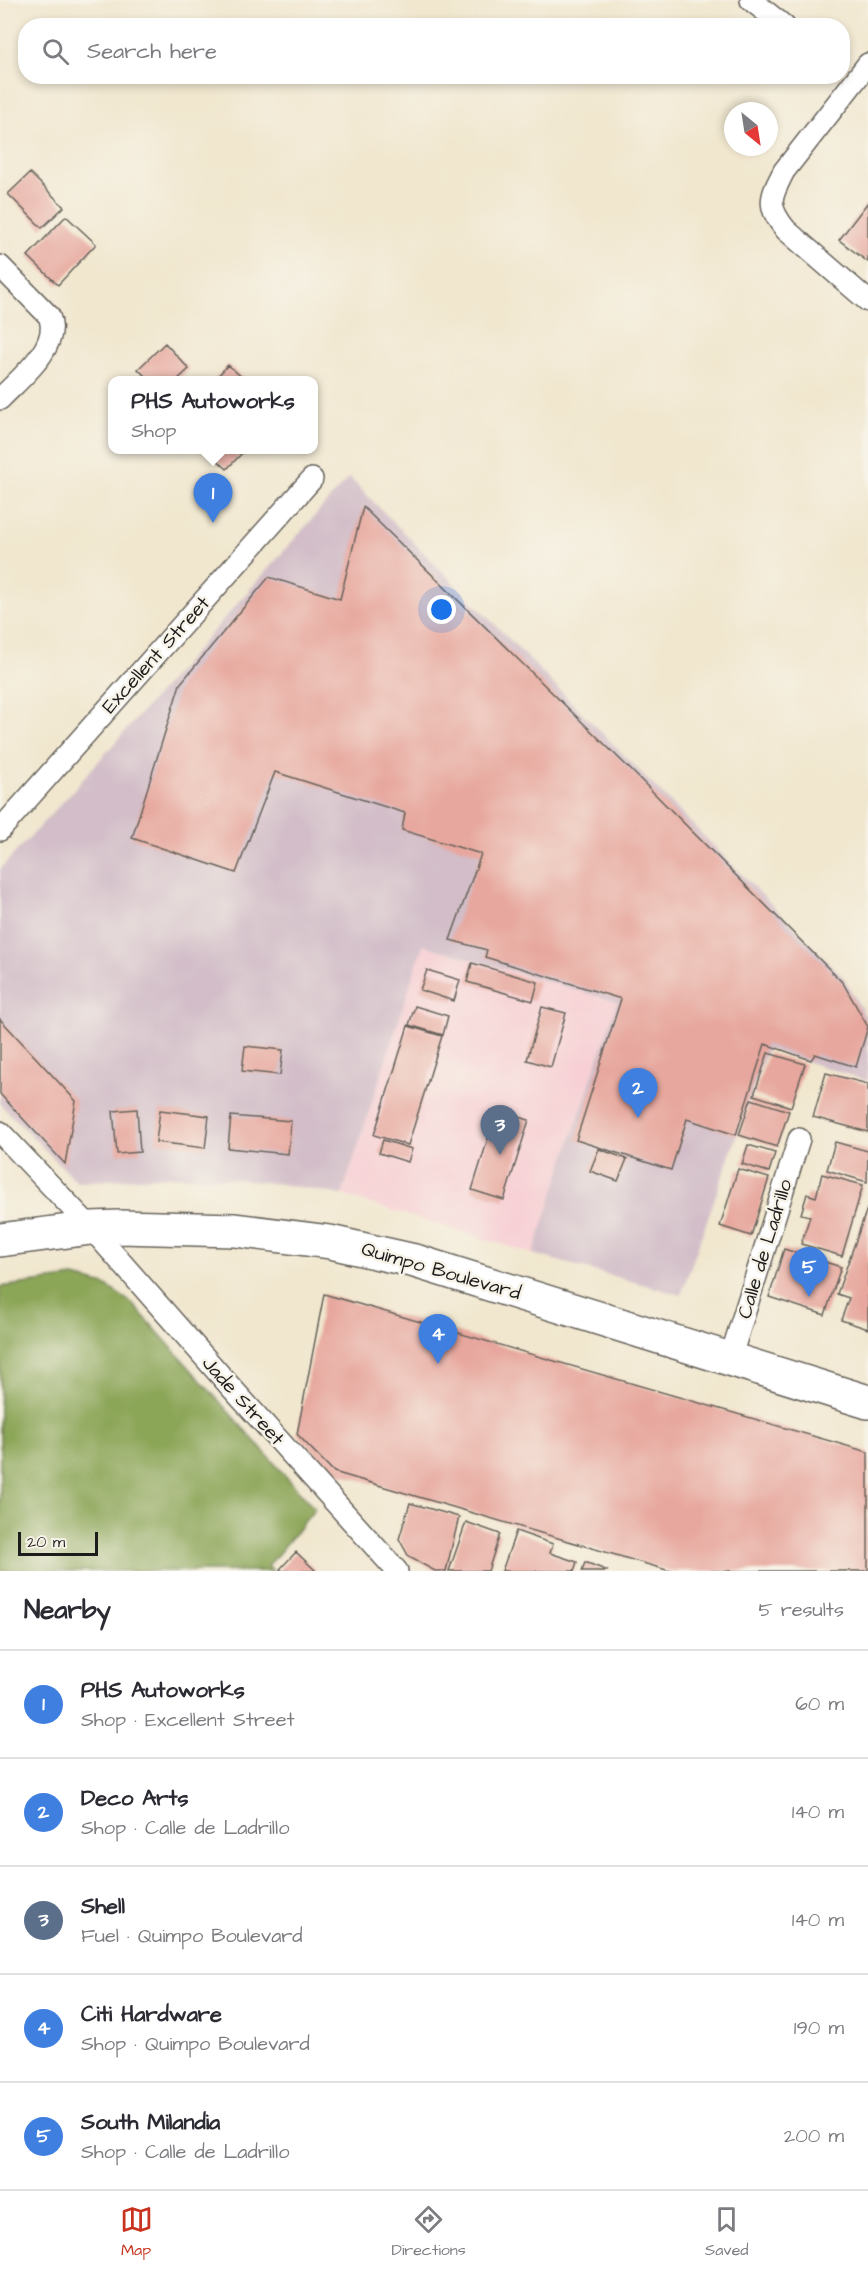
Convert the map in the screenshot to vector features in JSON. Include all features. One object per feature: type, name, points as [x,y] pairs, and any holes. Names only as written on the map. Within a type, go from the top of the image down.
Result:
[{"type":"main road","name":"Quimpo Boulevard","points":[[0,1240],[91,1228],[171,1227],[235,1230],[330,1242],[415,1261],[868,1402]]},
{"type":"street","points":[[751,0],[774,18]]},
{"type":"street","points":[[868,64],[784,171],[775,188],[771,203],[776,218],[786,230],[868,301]]},
{"type":"street","points":[[0,266],[49,316],[53,325],[51,339],[43,354],[0,399]]},
{"type":"street","name":"Excellent Street","points":[[0,830],[312,479]]},
{"type":"street","name":"Jade Street","points":[[0,1132],[91,1228],[397,1571]]},
{"type":"street","name":"Calle de Ladrillo","points":[[730,1359],[799,1139]]},
{"type":"shaded area","points":[[349,477],[844,978],[868,1021],[868,1081],[767,1049],[681,1295],[533,1254],[617,1002],[423,945],[342,1195],[282,1184],[171,1176],[77,1182],[0,1104],[0,869],[68,796]]},
{"type":"shaded area","points":[[422,945],[617,1002],[533,1254],[342,1195]]},
{"type":"green space","points":[[74,1277],[105,1285],[132,1303],[315,1509],[268,1566],[273,1571],[0,1571],[0,1287]]},
{"type":"building","points":[[30,173],[64,207],[42,228],[8,194]]},
{"type":"building","points":[[868,202],[868,262],[839,240]]},
{"type":"building","points":[[66,216],[96,244],[58,285],[28,256]]},
{"type":"building","points":[[165,343],[189,369],[181,376],[145,376],[138,369]]},
{"type":"building","points":[[228,365],[240,376],[218,376]]},
{"type":"building","points":[[210,454],[241,454],[227,469]]},
{"type":"building","points":[[363,507],[632,771],[843,983],[868,1027],[856,1067],[815,1054],[811,1060],[765,1044],[736,1135],[687,1119],[671,1170],[576,1140],[621,999],[485,957],[487,950],[450,940],[481,854],[402,830],[405,813],[275,772],[236,873],[132,838],[180,684],[269,577],[340,599]]},
{"type":"building","points":[[472,963],[538,982],[533,1001],[467,982]]},
{"type":"building","points":[[427,970],[460,980],[454,1001],[420,990]]},
{"type":"building","points":[[415,1006],[448,1016],[443,1035],[409,1025]]},
{"type":"building","points":[[542,1007],[566,1013],[551,1067],[527,1060]]},
{"type":"building","points":[[0,1019],[76,1101],[65,1164],[0,1094]]},
{"type":"building","points":[[408,1026],[442,1036],[408,1145],[374,1135]]},
{"type":"building","points":[[245,1046],[283,1050],[280,1075],[242,1071]]},
{"type":"building","points":[[768,1053],[805,1064],[791,1107],[754,1095]]},
{"type":"building","points":[[826,1073],[868,1084],[868,1132],[813,1117]]},
{"type":"building","points":[[751,1099],[789,1111],[777,1147],[739,1135]]},
{"type":"building","points":[[137,1109],[140,1152],[117,1154],[113,1111]]},
{"type":"building","points":[[160,1110],[209,1116],[205,1148],[156,1142]]},
{"type":"building","points":[[497,1110],[529,1120],[504,1200],[472,1190]]},
{"type":"building","points":[[231,1116],[291,1121],[288,1154],[228,1148]]},
{"type":"building","points":[[383,1140],[412,1149],[408,1162],[379,1153]]},
{"type":"building","points":[[835,1142],[868,1151],[867,1182],[827,1170]]},
{"type":"building","points":[[748,1145],[775,1153],[769,1172],[742,1164]]},
{"type":"building","points":[[599,1149],[627,1159],[618,1181],[590,1171]]},
{"type":"building","points":[[738,1169],[769,1178],[751,1236],[720,1226]]},
{"type":"building","points":[[822,1174],[863,1185],[842,1256],[801,1244],[810,1216],[801,1214],[807,1194],[816,1197]]},
{"type":"building","points":[[868,1206],[868,1329],[841,1320],[849,1298],[837,1294]]},
{"type":"building","points":[[784,1249],[841,1267],[825,1315],[769,1297]]},
{"type":"building","points":[[324,1294],[868,1452],[868,1571],[670,1571],[334,1472],[297,1434]]},
{"type":"building","points":[[410,1503],[459,1517],[446,1571],[435,1571],[409,1557],[399,1539]]},
{"type":"building","points":[[466,1522],[500,1534],[488,1571],[449,1571]]},
{"type":"building","points":[[516,1531],[553,1544],[550,1553],[577,1562],[574,1571],[502,1571]]},
{"type":"building","points":[[296,1552],[316,1571],[283,1571],[280,1569]]},
{"type":"building","points":[[585,1562],[608,1571],[582,1571]]},
{"type":"place","name":"PHS Autoworks","points":[[213,523]]},
{"type":"place","name":"Deco Arts","points":[[638,1118]]},
{"type":"place","name":"Shell","points":[[500,1155]]},
{"type":"place","name":"South Milandia","points":[[809,1297]]},
{"type":"place","name":"Citi Hardware","points":[[438,1364]]}]
